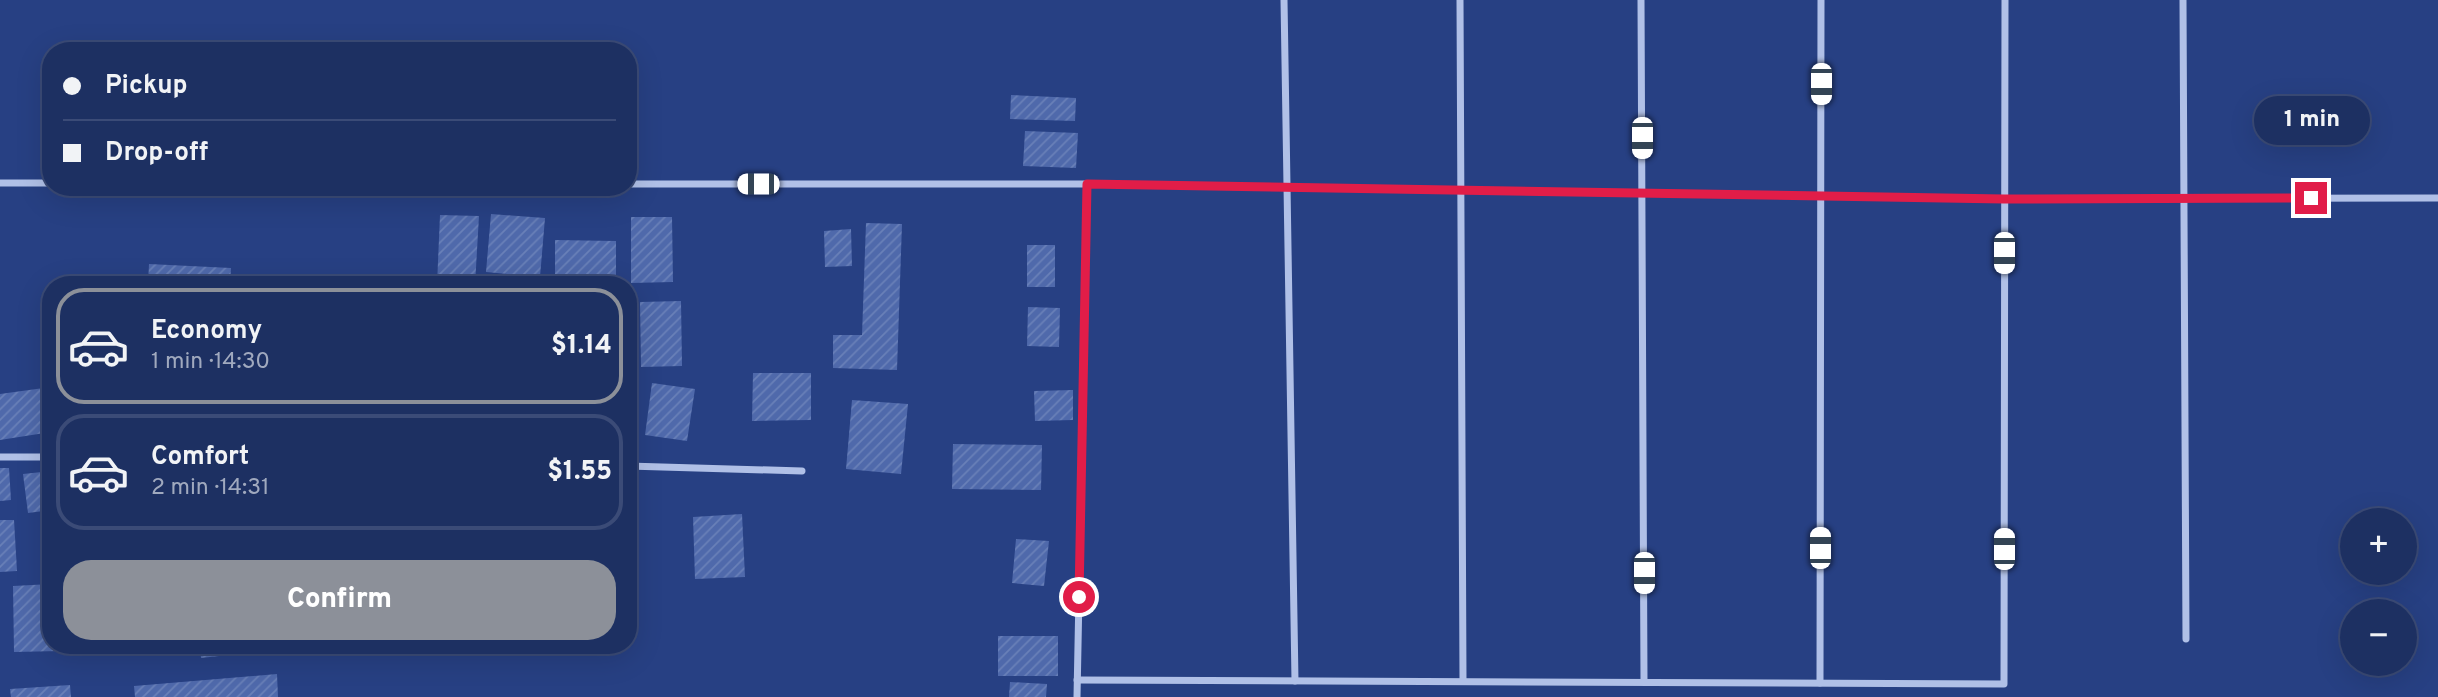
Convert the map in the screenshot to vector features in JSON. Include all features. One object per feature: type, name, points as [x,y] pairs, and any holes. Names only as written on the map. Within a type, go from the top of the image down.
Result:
[{"type":"street","points":[[1284,0],[1295,681]]},
{"type":"street","points":[[1460,0],[1463,681]]},
{"type":"street","points":[[1642,0],[1644,682]]},
{"type":"street","points":[[1820,683],[1821,0]]},
{"type":"street","points":[[1077,680],[2004,684],[2005,0]]},
{"type":"street","points":[[2182,0],[2186,639]]},
{"type":"street","points":[[0,183],[42,183]]},
{"type":"street","points":[[637,184],[1087,184],[2004,199],[2438,198]]},
{"type":"street","points":[[1077,697],[1087,184]]},
{"type":"street","points":[[0,457],[42,457]]},
{"type":"street","points":[[637,466],[802,471]]},
{"type":"building","points":[[1011,95],[1076,98],[1075,121],[1010,119]]},
{"type":"building","points":[[1025,131],[1078,133],[1076,168],[1023,166]]},
{"type":"building","points":[[491,214],[545,218],[540,276],[486,272]]},
{"type":"building","points":[[440,215],[479,216],[476,276],[437,276]]},
{"type":"building","points":[[631,217],[672,217],[673,282],[637,283],[637,276],[631,276]]},
{"type":"building","points":[[866,223],[902,224],[897,370],[833,368],[833,335],[862,335]]},
{"type":"building","points":[[851,229],[852,266],[825,267],[824,231]]},
{"type":"building","points":[[555,240],[616,241],[616,276],[555,276]]},
{"type":"building","points":[[1027,245],[1055,245],[1055,287],[1027,287]]},
{"type":"building","points":[[149,264],[231,268],[231,276],[148,276]]},
{"type":"building","points":[[681,301],[682,366],[641,367],[640,302]]},
{"type":"building","points":[[1028,307],[1060,308],[1059,347],[1027,346]]},
{"type":"building","points":[[753,373],[811,373],[811,420],[752,421]]},
{"type":"building","points":[[652,383],[695,389],[687,441],[645,435]]},
{"type":"building","points":[[42,388],[42,433],[0,440],[0,394]]},
{"type":"building","points":[[1073,390],[1073,420],[1035,421],[1034,391]]},
{"type":"building","points":[[852,400],[908,404],[901,474],[846,469]]},
{"type":"building","points":[[953,444],[1042,445],[1041,490],[952,489]]},
{"type":"building","points":[[0,468],[9,468],[11,500],[0,501]]},
{"type":"building","points":[[42,472],[42,511],[28,513],[23,474]]},
{"type":"building","points":[[742,514],[745,577],[695,579],[693,517]]},
{"type":"building","points":[[0,520],[14,520],[17,571],[0,572]]},
{"type":"building","points":[[1016,539],[1049,541],[1044,586],[1012,583]]},
{"type":"building","points":[[42,584],[42,651],[14,652],[13,586]]},
{"type":"building","points":[[998,636],[1058,636],[1058,676],[998,676]]},
{"type":"building","points":[[201,654],[237,654],[201,658]]},
{"type":"building","points":[[277,674],[278,697],[135,697],[134,686]]},
{"type":"building","points":[[1010,682],[1047,684],[1046,697],[1009,697]]},
{"type":"building","points":[[70,685],[71,697],[11,697],[10,689]]},
{"type":"route","points":[[1079,597],[1087,184],[2004,199],[2311,198]]}]
